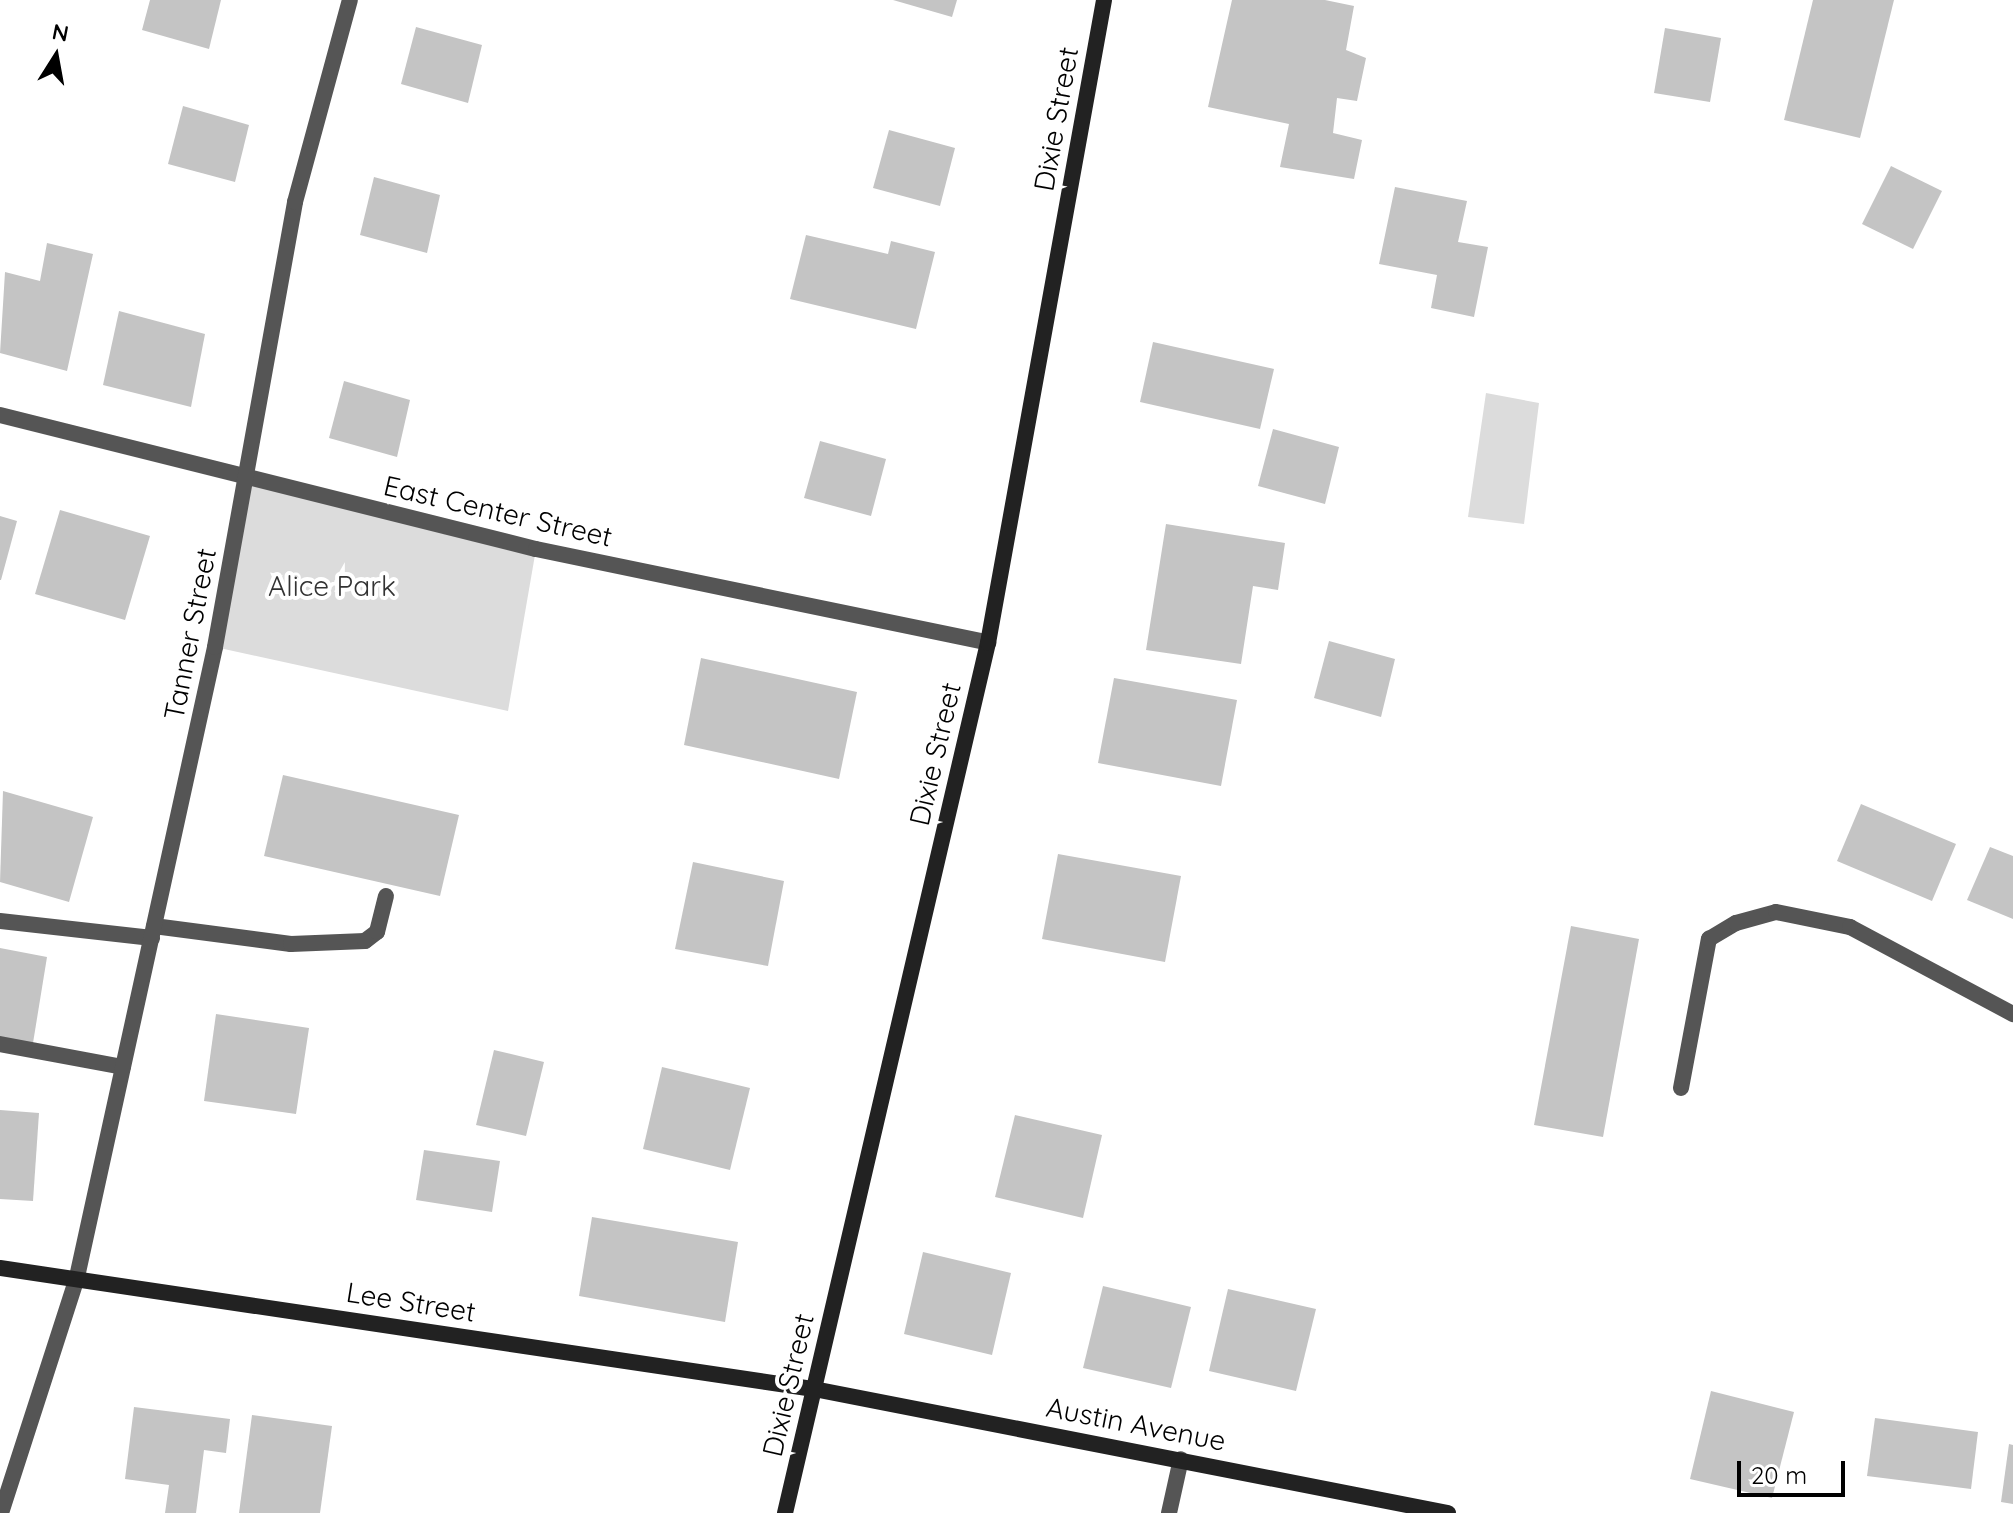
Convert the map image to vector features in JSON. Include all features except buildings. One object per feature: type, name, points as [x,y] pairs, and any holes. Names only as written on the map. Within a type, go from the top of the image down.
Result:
[{"type":"street","name":"Tanner Street","points":[[1,1513],[77,1277],[153,932],[246,479],[295,202],[350,0]]},
{"type":"street","name":"Dixie Street","points":[[785,1513],[988,643],[1104,0]]},
{"type":"street","name":"East Center Street","points":[[0,415],[246,479],[536,549],[988,643]]},
{"type":"street","points":[[0,921],[291,944],[365,941],[377,932],[386,896]]},
{"type":"street","points":[[1681,1088],[1709,939],[1736,923],[1776,912],[1850,927],[2013,1014]]},
{"type":"street","points":[[0,1044],[123,1067]]},
{"type":"street","name":"Lee Street","points":[[0,1268],[77,1277],[814,1389]]},
{"type":"street","name":"Austin Avenue","points":[[814,1389],[1448,1513]]},
{"type":"street","points":[[1169,1513],[1181,1459]]},
{"type":"green space","points":[[1486,393],[1539,403],[1524,524],[1468,517]]},
{"type":"green space","name":"Alice Park","points":[[246,479],[536,549],[508,711],[215,647]]}]
